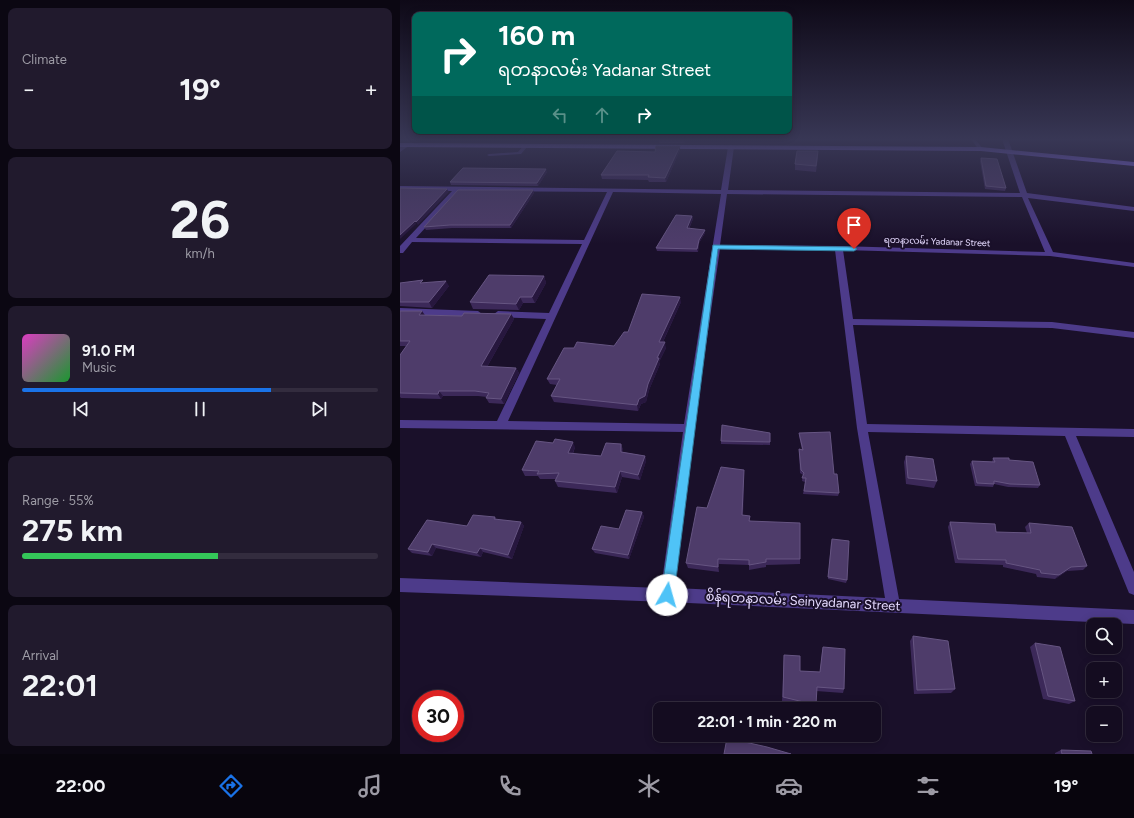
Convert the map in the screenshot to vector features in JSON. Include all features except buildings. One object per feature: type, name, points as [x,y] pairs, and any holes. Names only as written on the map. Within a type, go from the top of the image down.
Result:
[{"type":"street","points":[[667,595],[689,428],[726,174]]},
{"type":"street","points":[[1017,174],[1024,195],[1050,254]]},
{"type":"street","points":[[400,188],[971,196],[1024,195],[1134,209]]},
{"type":"street","points":[[400,251],[458,188]]},
{"type":"street","points":[[501,425],[611,190]]},
{"type":"street","points":[[410,240],[586,242]]},
{"type":"street","name":"ရတနာလမ်း Yadanar Street","points":[[715,247],[839,248],[1050,254],[1134,264]]},
{"type":"street","points":[[839,248],[862,428],[893,605]]},
{"type":"street","points":[[400,311],[552,316]]},
{"type":"street","points":[[848,322],[1052,325],[1134,335]]},
{"type":"street","points":[[400,424],[689,428]]},
{"type":"street","points":[[862,428],[1134,433]]},
{"type":"street","points":[[1069,432],[1134,588]]},
{"type":"street","name":"စိန်ရတနာလမ်း Seinyadanar Street","points":[[400,585],[667,595],[1134,617]]},
{"type":"route","points":[[667,595],[715,247],[854,249]]}]
